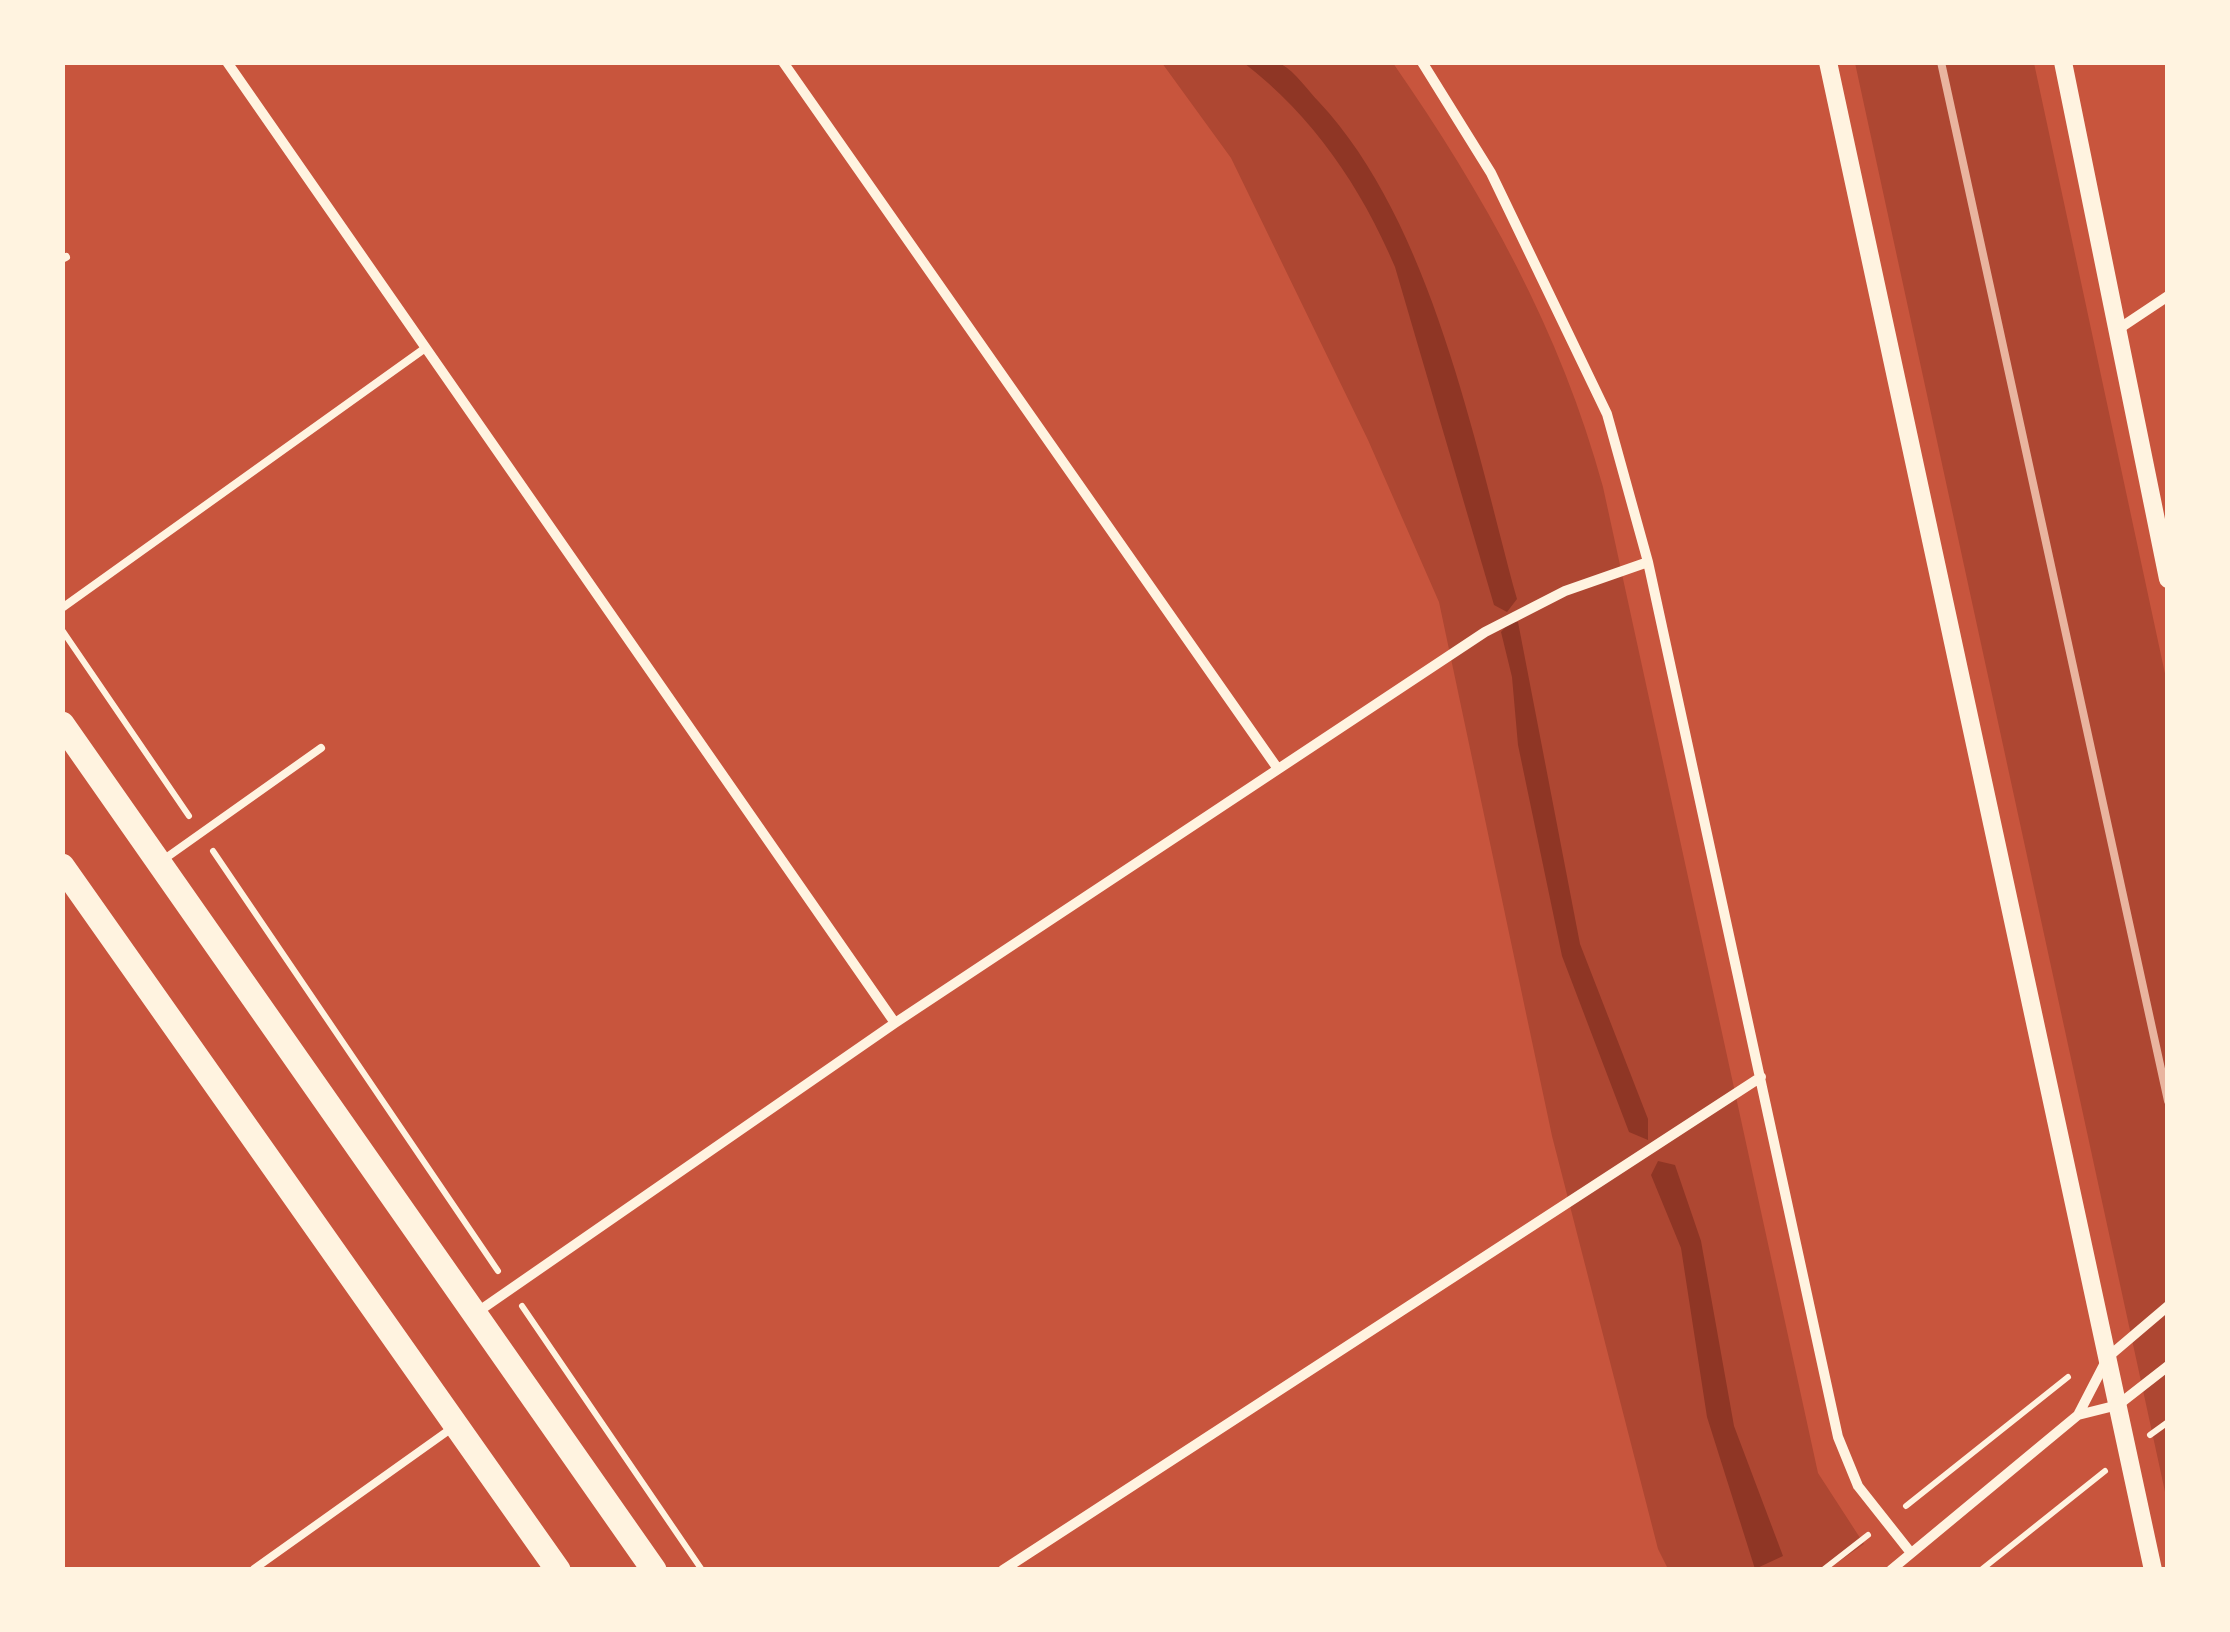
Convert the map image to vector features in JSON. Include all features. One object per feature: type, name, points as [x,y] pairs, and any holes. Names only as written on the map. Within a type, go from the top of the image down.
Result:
[{"type":"main road","points":[[62,724],[654,1570]]},
{"type":"main road","points":[[62,866],[558,1570]]},
{"type":"street","points":[[227,62],[895,1023]]},
{"type":"street","points":[[783,62],[1278,769]]},
{"type":"street","points":[[1422,62],[1492,173],[1607,414],[1648,562],[1838,1438],[1858,1486],[1911,1552]]},
{"type":"street","points":[[1828,62],[2153,1570]]},
{"type":"street","points":[[2063,62],[2168,579]]},
{"type":"street","points":[[2117,330],[2168,296]]},
{"type":"street","points":[[475,1314],[895,1023],[1484,632],[1566,591],[1648,562]]},
{"type":"street","points":[[1003,1570],[1762,1077]]},
{"type":"street","points":[[2078,1414],[2107,1351],[2168,1306]]},
{"type":"street","points":[[1891,1570],[2078,1414],[2118,1404],[2168,1366]]},
{"type":"lane","points":[[62,608],[424,349]]},
{"type":"lane","points":[[160,863],[320,748]]},
{"type":"lane","points":[[254,1569],[456,1425]]},
{"type":"path","points":[[62,630],[702,1570]]},
{"type":"path","points":[[1823,1570],[2107,1351]]},
{"type":"path","points":[[1981,1570],[2168,1422]]},
{"type":"shaded area","points":[[1162,63],[1393,63],[1488,214],[1542,319],[1586,430],[1603,487],[1818,1473],[1864,1544],[1828,1569],[1668,1569],[1658,1549],[1552,1136],[1439,602],[1368,440],[1231,158]]},
{"type":"shaded area","points":[[1244,63],[1277,63],[1297,77],[1358,152],[1392,208],[1420,271],[1465,404],[1517,599],[1507,612],[1494,605],[1395,267],[1382,237],[1333,155],[1292,106]]},
{"type":"shaded area","points":[[1855,63],[2034,63],[2167,683],[2167,1501]]},
{"type":"shaded area","points":[[1510,622],[1518,622],[1580,944],[1648,1119],[1648,1140],[1629,1132],[1562,956],[1518,745],[1512,677],[1501,632]]},
{"type":"shaded area","points":[[1658,1161],[1675,1165],[1701,1241],[1734,1426],[1783,1556],[1755,1569],[1707,1417],[1681,1248],[1651,1175]]},
{"type":"railway","points":[[1941,62],[2168,1101]]}]
